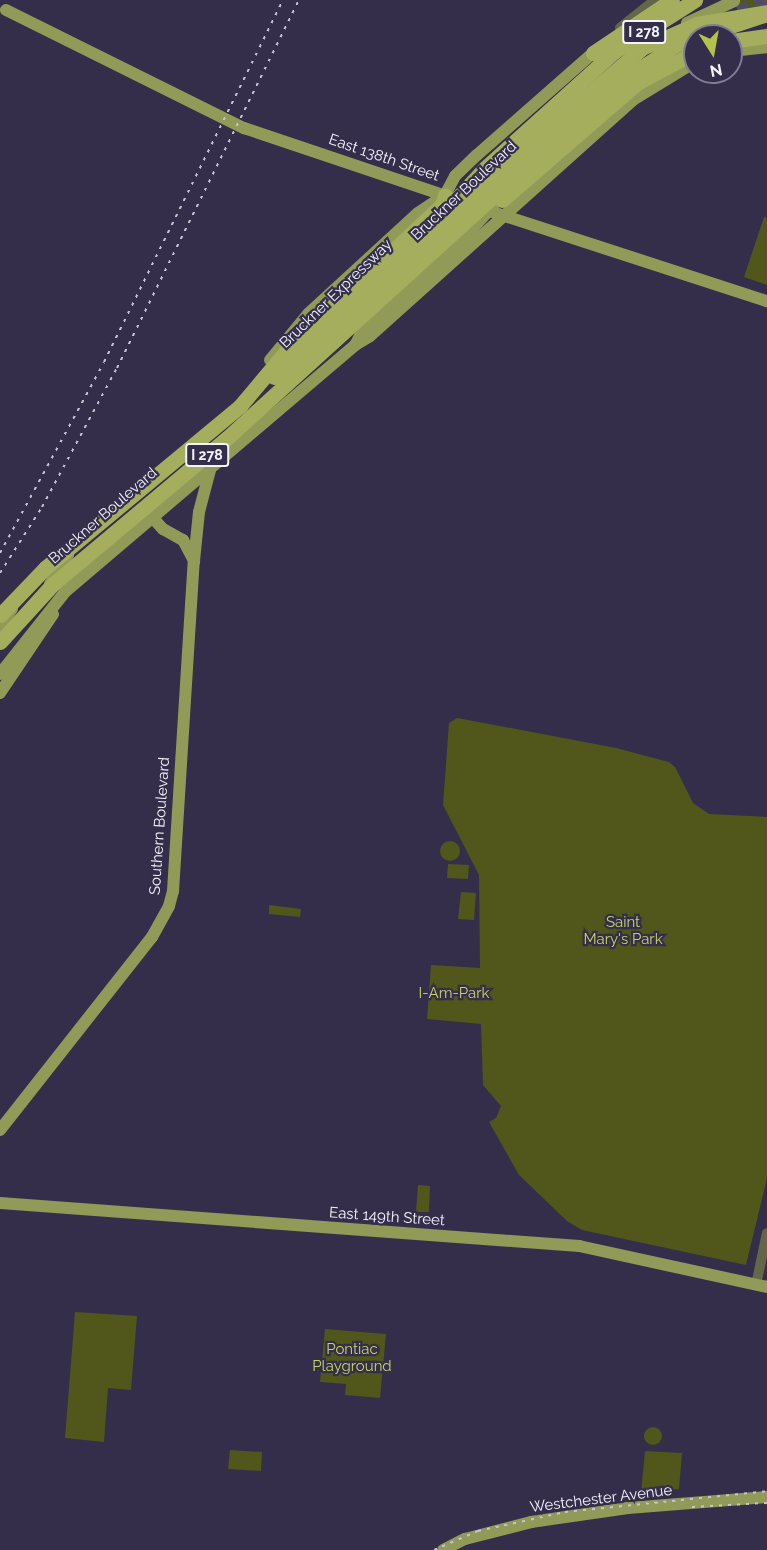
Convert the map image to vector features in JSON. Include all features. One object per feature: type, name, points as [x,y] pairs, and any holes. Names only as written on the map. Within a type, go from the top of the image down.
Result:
[{"type":"highway","points":[[593,53],[672,0]]},
{"type":"highway","name":"Bruckner Expressway","points":[[0,615],[45,568],[240,406],[341,317],[515,139],[615,51],[695,0]]},
{"type":"highway","points":[[341,317],[630,57],[685,28],[733,15],[764,15]]},
{"type":"highway","points":[[737,24],[764,15]]},
{"type":"highway","points":[[743,39],[767,36]]},
{"type":"highway","name":"Bruckner Expressway","points":[[0,642],[53,584],[227,438],[628,74],[656,56],[683,44]]},
{"type":"highway","points":[[415,268],[552,160],[638,83],[683,59]]},
{"type":"highway","points":[[240,406],[293,343],[442,205],[445,195]]},
{"type":"main road","name":"Bruckner Boulevard","points":[[0,652],[50,584],[157,489],[239,421],[529,151],[635,57],[681,27],[736,6]]},
{"type":"main road","name":"Bruckner Boulevard","points":[[355,345],[362,331],[455,248],[532,162],[635,68],[680,38],[736,6]]},
{"type":"main road","name":"East 138th Street","points":[[6,10],[244,128],[504,216],[767,301]]},
{"type":"main road","points":[[743,50],[767,47]]},
{"type":"main road","name":"Bruckner Boulevard","points":[[0,626],[30,588],[73,549],[214,432],[308,315],[418,213],[445,195],[462,169],[593,53]]},
{"type":"main road","name":"Bruckner Boulevard","points":[[0,674],[65,592],[355,345],[370,336],[642,93],[683,69]]},
{"type":"main road","points":[[445,195],[529,151]]},
{"type":"main road","name":"Southern Boulevard","points":[[0,1130],[152,937],[169,906],[173,891],[194,561],[199,512],[210,470]]},
{"type":"main road","points":[[157,489],[153,518],[163,530],[183,540],[194,561]]},
{"type":"main road","points":[[50,584],[56,570],[73,549]]},
{"type":"main road","name":"Bruckner Boulevard","points":[[0,693],[36,642],[65,592]]},
{"type":"main road","name":"East 149th Street","points":[[0,1203],[579,1246],[761,1286]]},
{"type":"main road","name":"Westchester Avenue","points":[[442,1550],[465,1539],[541,1521],[628,1508],[767,1497]]},
{"type":"street","name":"Bruckner Boulevard","points":[[593,53],[655,0]]},
{"type":"street","points":[[761,1286],[767,1233]]},
{"type":"green space","points":[[734,0],[767,0],[767,9],[741,21]]},
{"type":"green space","points":[[764,217],[767,218],[767,285],[744,277]]},
{"type":"green space","name":"Saint Mary's Park","points":[[457,718],[616,748],[669,762],[675,767],[693,803],[709,814],[767,817],[767,1178],[746,1265],[582,1230],[567,1221],[519,1175],[489,1122],[496,1118],[501,1106],[483,1085],[481,1024],[427,1019],[431,965],[480,968],[479,875],[443,805],[449,723]]},
{"type":"green space","points":[[450,841],[457,844],[460,851],[457,858],[450,861],[443,858],[440,851],[443,844]]},
{"type":"green space","points":[[448,864],[469,865],[468,879],[447,878]]},
{"type":"green space","points":[[461,892],[476,893],[474,920],[458,919]]},
{"type":"green space","points":[[269,905],[301,909],[300,917],[269,914]]},
{"type":"green space","points":[[418,1185],[430,1186],[429,1212],[416,1212]]},
{"type":"green space","points":[[75,1312],[137,1316],[131,1390],[108,1388],[104,1442],[65,1438]]},
{"type":"green space","name":"Pontiac Playground","points":[[325,1329],[386,1334],[380,1398],[345,1395],[346,1384],[320,1382]]},
{"type":"green space","points":[[649,1427],[657,1427],[662,1432],[660,1443],[649,1445],[644,1440],[644,1432]]},
{"type":"green space","points":[[230,1450],[262,1452],[261,1471],[228,1469]]},
{"type":"green space","points":[[645,1451],[682,1453],[679,1489],[641,1493]]},
{"type":"tunnel","points":[[738,11],[767,0]]},
{"type":"railway","points":[[0,553],[104,362],[283,0]]},
{"type":"railway","points":[[0,573],[42,507],[117,368],[299,0]]},
{"type":"railway","points":[[434,1550],[478,1531],[565,1512],[767,1491]]},
{"type":"railway","points":[[692,1507],[767,1503]]},
{"type":"park label","name":"I-Am-Park","points":[[454,994]]}]
